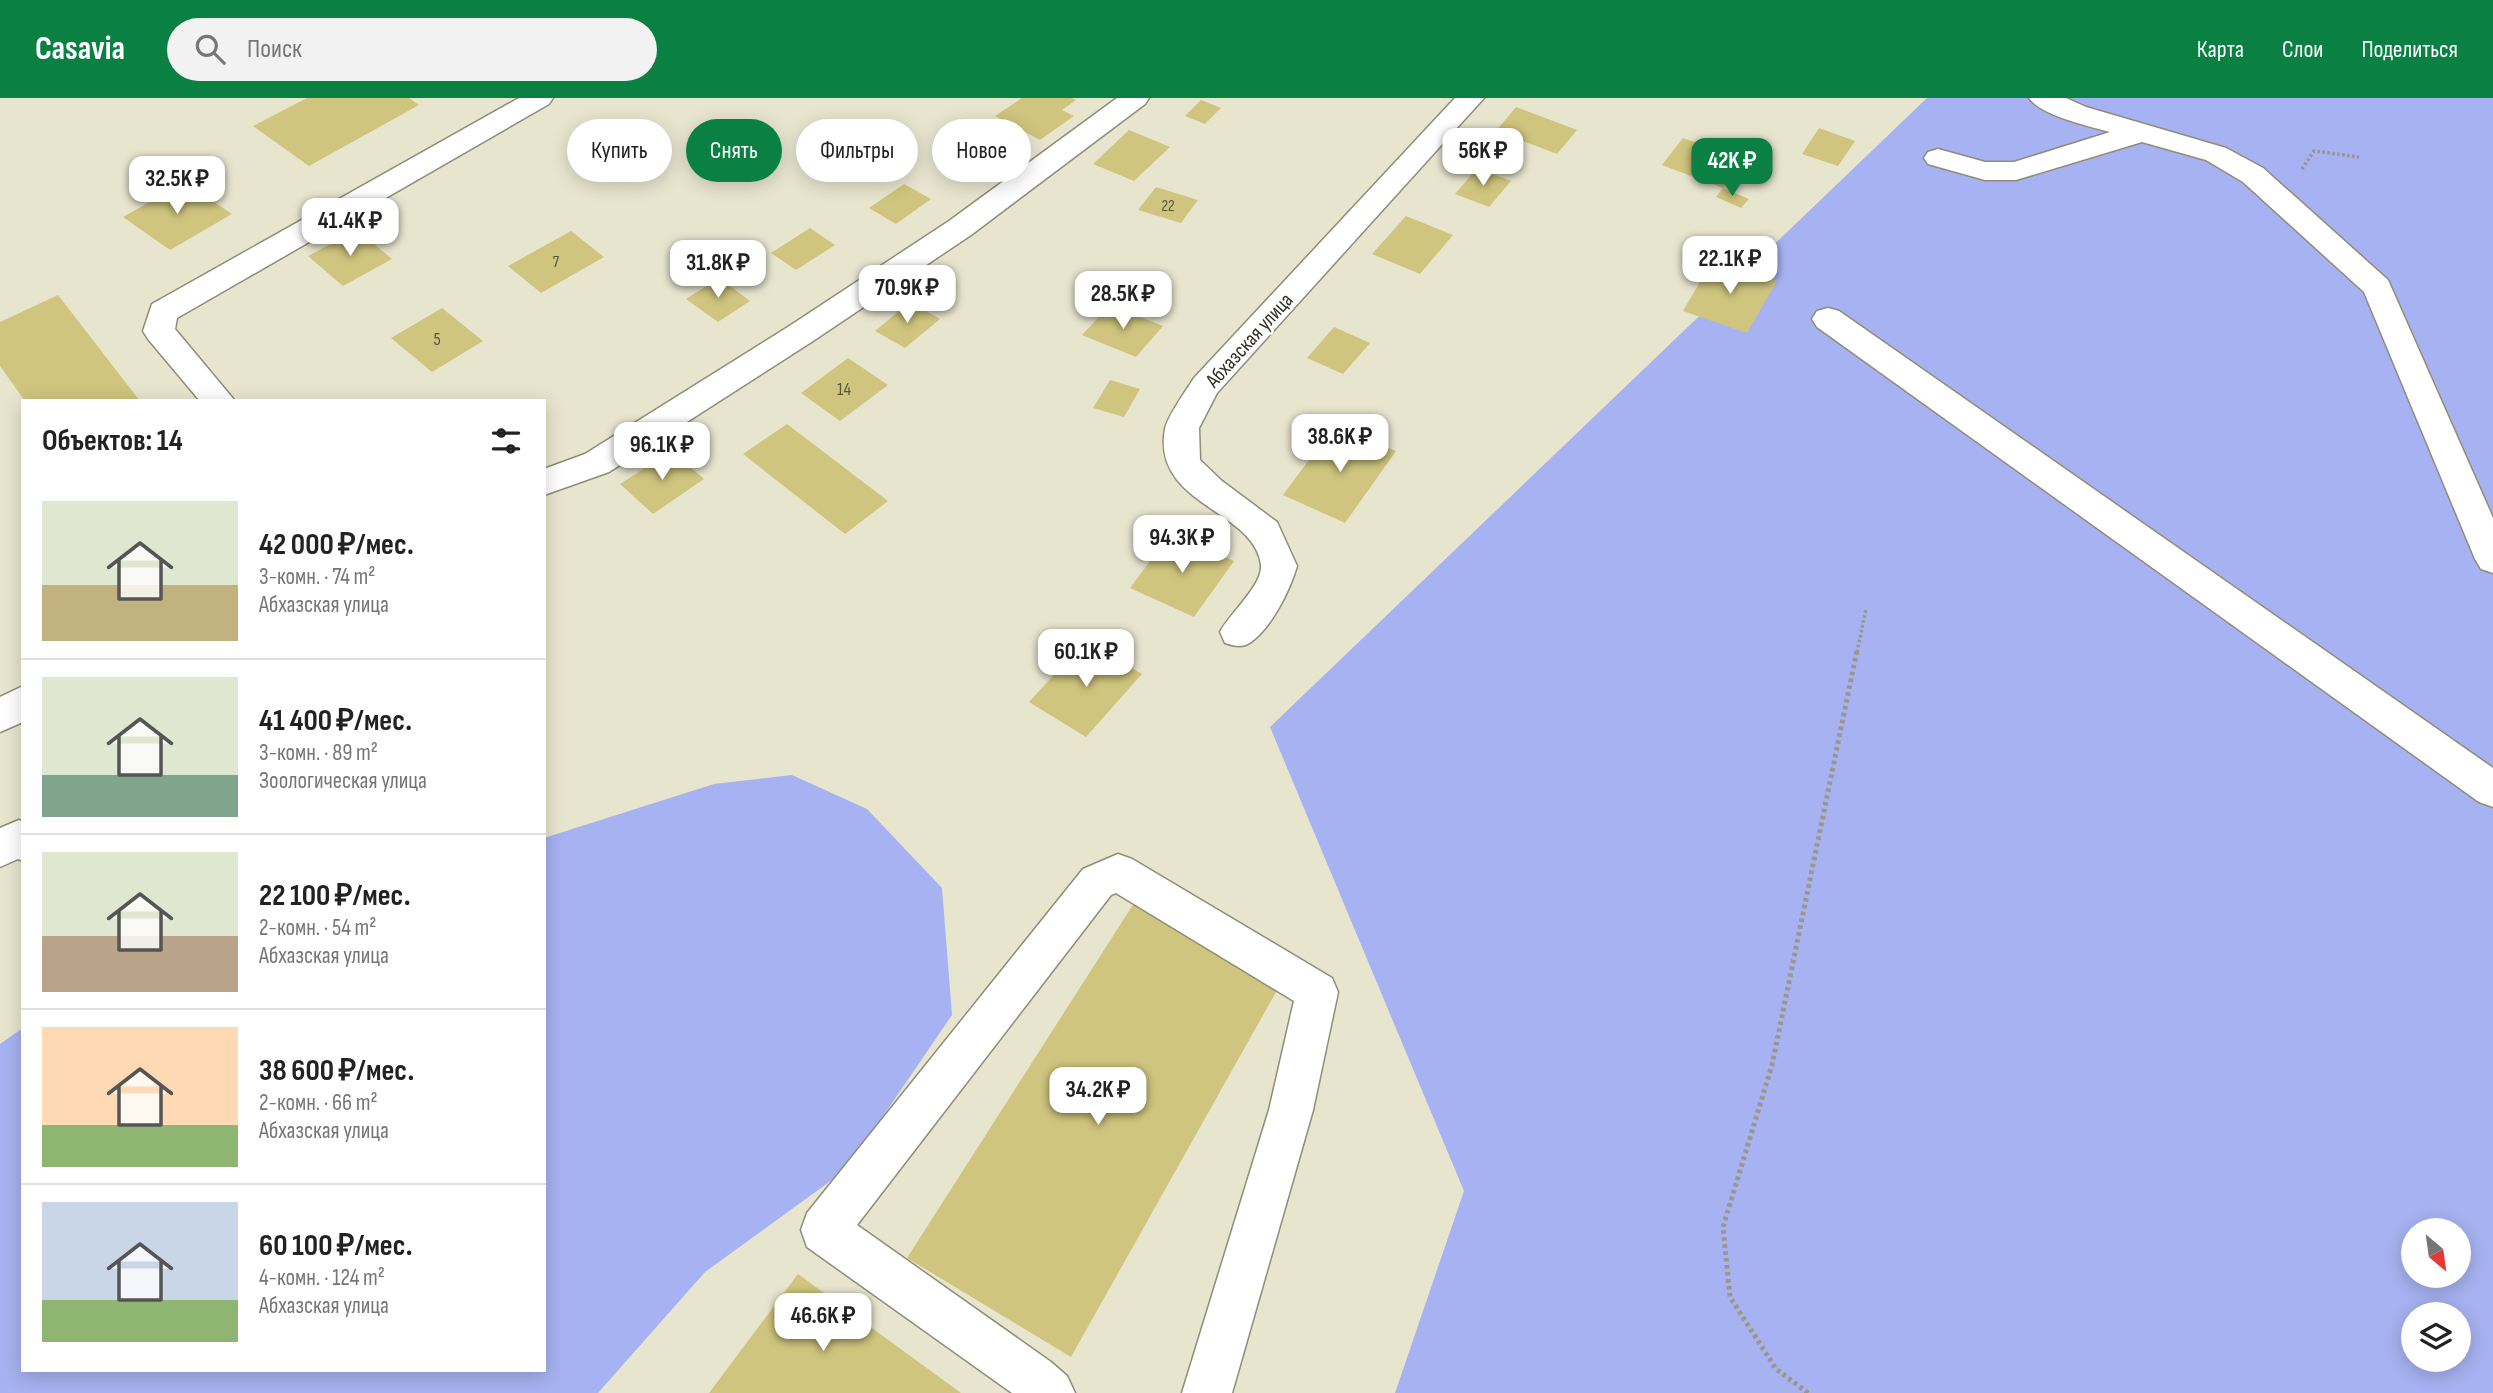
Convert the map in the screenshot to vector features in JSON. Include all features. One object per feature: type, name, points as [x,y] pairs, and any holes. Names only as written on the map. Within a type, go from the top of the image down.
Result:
[{"type":"street","points":[[217,399],[159,331],[163,312],[539,98]]},
{"type":"street","points":[[546,481],[597,463],[802,333],[960,228],[1135,98]]},
{"type":"street","name":"Абхазская улица","points":[[1238,632],[1272,590],[1279,566],[1265,532],[1210,490],[1183,464],[1182,428],[1205,386],[1470,98]]},
{"type":"street","points":[[2043,98],[2076,113],[2216,154],[2253,175],[2377,287],[2493,559]]},
{"type":"street","points":[[1938,158],[1985,171],[2017,171],[2087,147],[2144,133]]},
{"type":"street","points":[[1828,319],[2493,790]]},
{"type":"street","points":[[0,716],[21,703]]},
{"type":"street","points":[[0,849],[19,838],[21,840]]},
{"type":"street","points":[[1049,1393],[1034,1379],[824,1230],[1097,882],[1118,872],[1317,992],[1291,1110],[1207,1393]]},
{"type":"path","points":[[1808,1393],[1776,1369],[1730,1297],[1723,1227],[1772,1065],[1866,609]]},
{"type":"shaded area","points":[[1927,98],[2493,98],[2493,1393],[1395,1393],[1464,1191],[1270,727]]},
{"type":"shaded area","points":[[792,775],[867,809],[942,888],[952,1015],[847,1169],[705,1272],[598,1393],[0,1393],[0,1044],[21,1029],[21,1372],[546,1372],[546,837],[714,784]]},
{"type":"building","points":[[307,98],[409,98],[419,105],[309,166],[253,126]]},
{"type":"building","points":[[1022,98],[1076,100],[1062,110],[1074,116],[1040,140],[1031,135],[1031,119],[1001,119],[995,116]]},
{"type":"building","points":[[1201,100],[1221,108],[1205,124],[1185,116]]},
{"type":"building","points":[[1516,107],[1577,130],[1557,154],[1496,131]]},
{"type":"building","points":[[1819,128],[1855,141],[1838,166],[1802,154]]},
{"type":"building","points":[[1129,130],[1170,147],[1134,181],[1093,164]]},
{"type":"building","points":[[1683,138],[1744,160],[1723,188],[1662,165]]},
{"type":"building","points":[[1477,168],[1511,181],[1489,207],[1455,194]]},
{"type":"building","points":[[185,182],[232,214],[170,250],[123,217]]},
{"type":"building","points":[[904,184],[931,199],[896,224],[869,208]]},
{"type":"building","points":[[1156,187],[1198,200],[1181,223],[1138,210]]},
{"type":"building","points":[[1723,188],[1749,199],[1741,208],[1716,197]]},
{"type":"building","points":[[1406,216],[1453,235],[1420,274],[1372,254]]},
{"type":"building","points":[[810,228],[835,245],[796,270],[771,253]]},
{"type":"building","points":[[357,230],[392,259],[343,286],[308,256]]},
{"type":"building","points":[[571,231],[604,257],[541,293],[508,266]]},
{"type":"building","points":[[1714,258],[1777,281],[1747,333],[1683,311]]},
{"type":"building","points":[[719,278],[750,301],[718,322],[686,299]]},
{"type":"building","points":[[58,295],[138,399],[24,399],[0,366],[0,322]]},
{"type":"building","points":[[910,302],[940,319],[905,348],[875,331]]},
{"type":"building","points":[[1110,305],[1163,326],[1136,357],[1082,335]]},
{"type":"building","points":[[442,308],[483,341],[432,372],[391,338]]},
{"type":"building","points":[[1334,327],[1370,343],[1343,374],[1307,358]]},
{"type":"building","points":[[848,358],[888,385],[840,421],[801,393]]},
{"type":"building","points":[[1110,380],[1140,389],[1124,417],[1093,408]]},
{"type":"building","points":[[787,424],[888,501],[845,534],[743,454]]},
{"type":"building","points":[[1335,425],[1396,451],[1345,523],[1283,495]]},
{"type":"building","points":[[671,451],[704,479],[653,514],[620,484]]},
{"type":"building","points":[[1170,534],[1234,561],[1194,617],[1130,588]]},
{"type":"building","points":[[1085,641],[1142,674],[1086,737],[1029,702]]},
{"type":"building","points":[[1136,900],[1285,976],[1071,1357],[907,1258]]},
{"type":"building","points":[[798,1274],[961,1393],[709,1393]]}]
